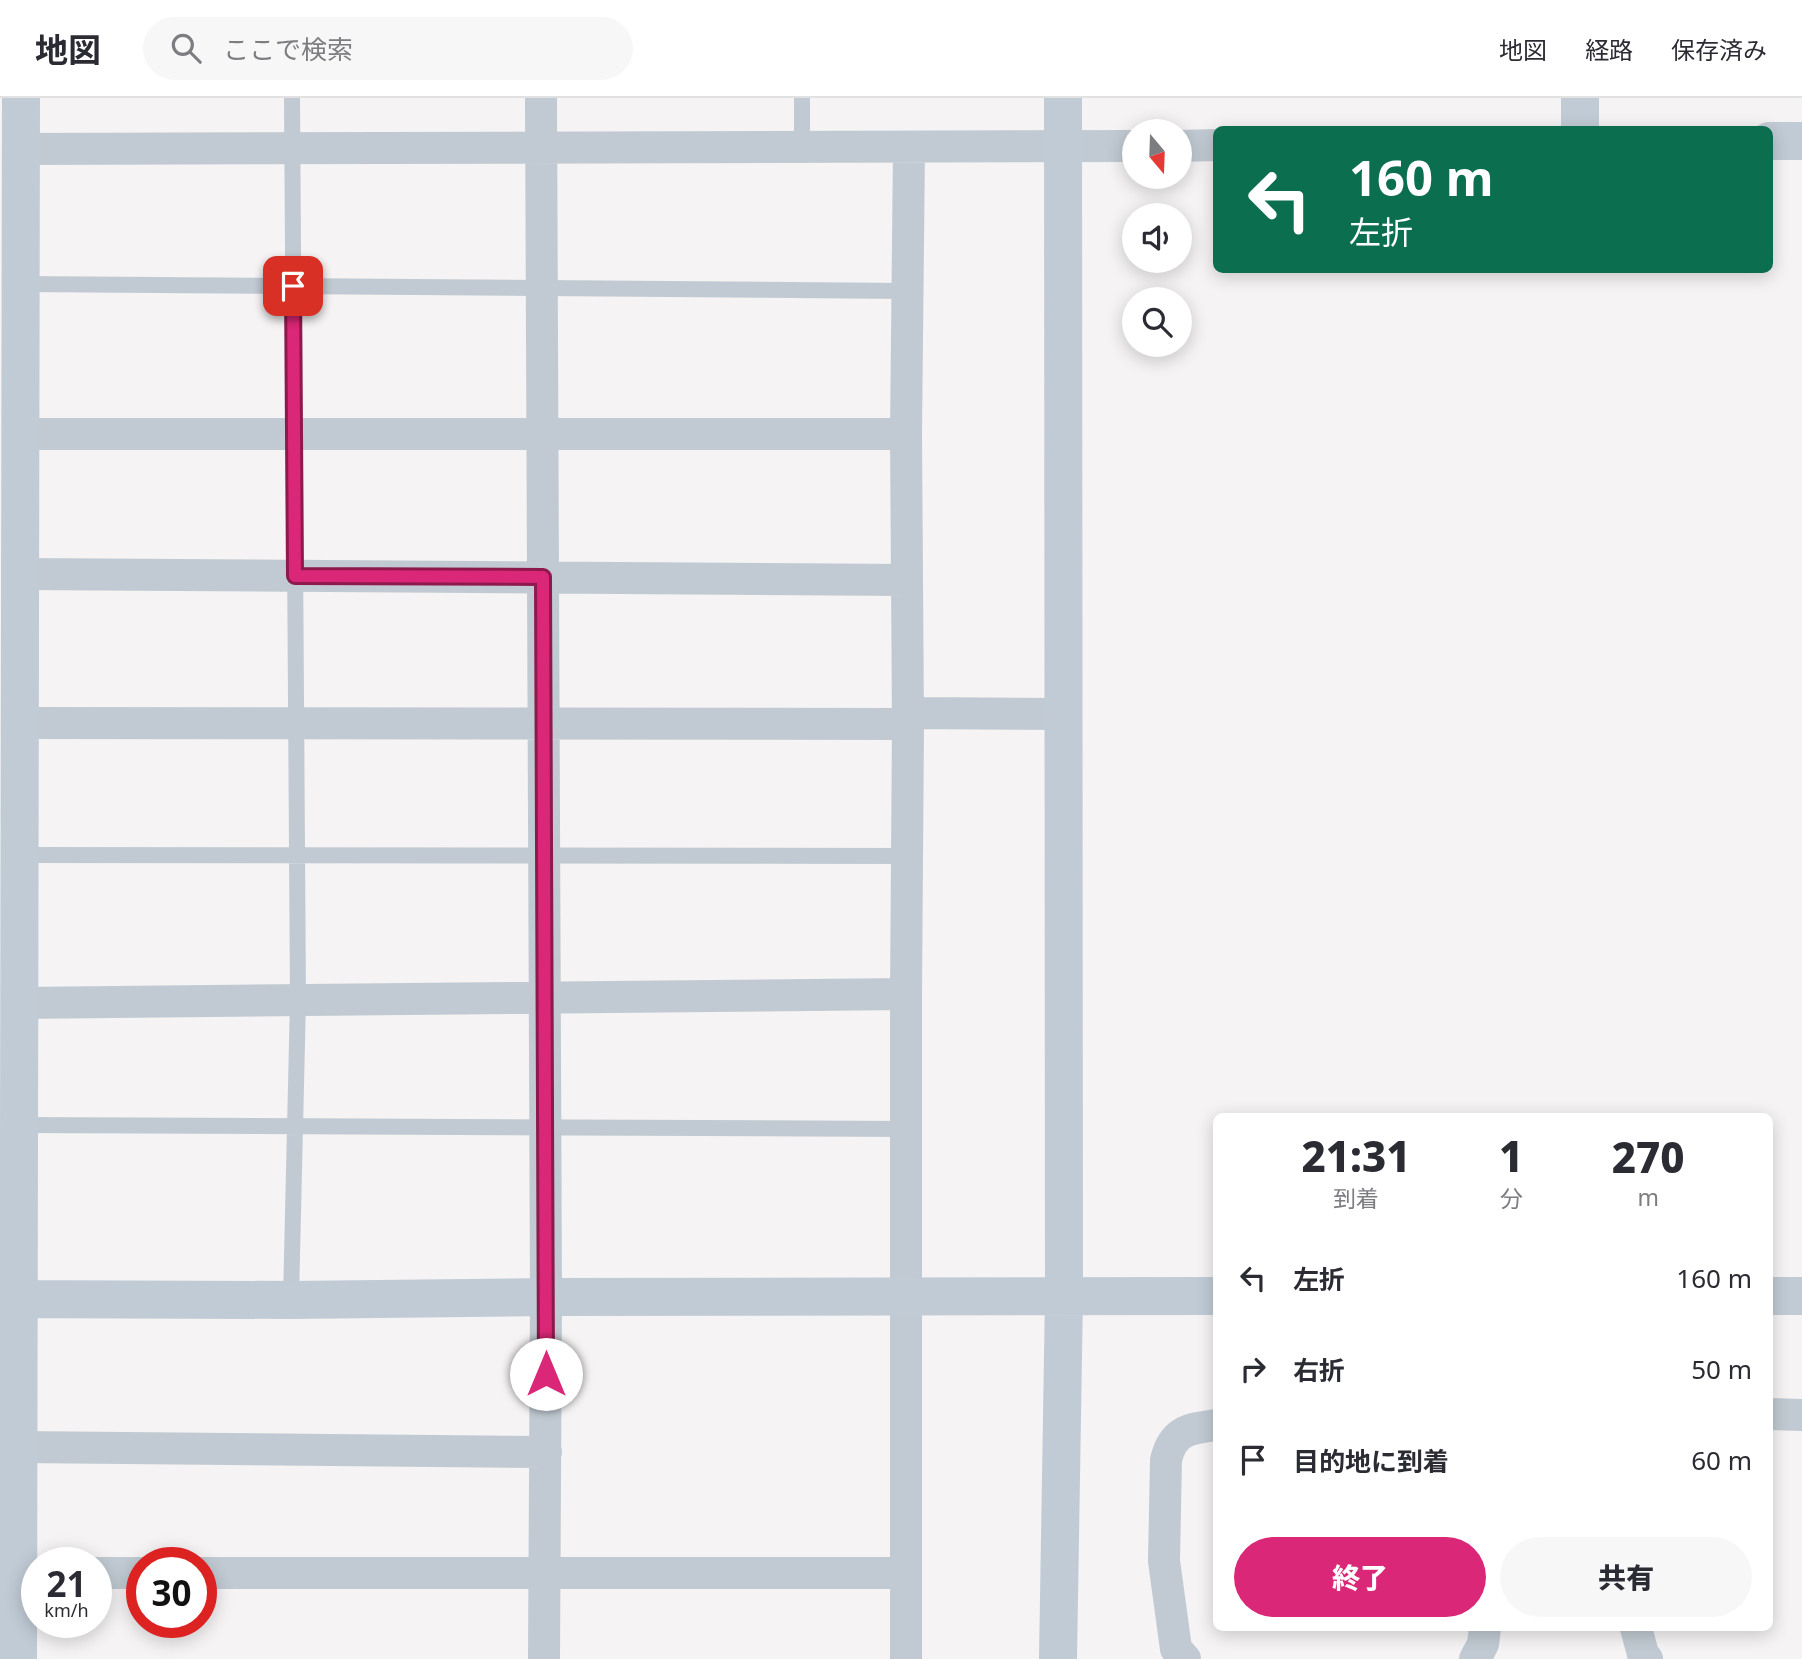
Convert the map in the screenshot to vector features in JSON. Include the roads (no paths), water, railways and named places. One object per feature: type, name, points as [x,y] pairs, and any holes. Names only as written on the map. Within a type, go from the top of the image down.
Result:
[{"type":"street","points":[[21,98],[21,284],[10,380],[20,434],[20,723],[10,790],[20,855],[19,1125],[10,1299],[26,1547]]},
{"type":"street","points":[[541,98],[546,1297],[544,1659]]},
{"type":"street","points":[[1058,1659],[1063,1296],[1063,98]]},
{"type":"street","points":[[1580,98],[1580,126]]},
{"type":"street","points":[[1773,141],[1802,141]]},
{"type":"street","points":[[1192,146],[1213,145]]},
{"type":"street","points":[[21,149],[1122,146]]},
{"type":"street","points":[[906,1659],[906,434],[909,147]]},
{"type":"street","points":[[20,434],[906,434]]},
{"type":"street","points":[[20,574],[907,580]]},
{"type":"street","points":[[20,723],[544,724],[1063,714]]},
{"type":"street","points":[[19,1003],[906,994]]},
{"type":"street","points":[[1773,1296],[1802,1296]]},
{"type":"street","points":[[10,1299],[1213,1297]]},
{"type":"street","points":[[1773,1414],[1802,1415]]},
{"type":"street","points":[[1185,1659],[1176,1648],[1164,1561],[1166,1460],[1169,1446],[1189,1429],[1213,1426]]},
{"type":"street","points":[[19,1447],[546,1452]]},
{"type":"street","points":[[217,1573],[906,1573]]},
{"type":"street","points":[[1475,1659],[1483,1644],[1485,1631]]},
{"type":"street","points":[[1637,1631],[1647,1659]]},
{"type":"street","points":[[18,1659],[21,1633]]},
{"type":"lane","points":[[292,98],[298,1000],[292,1300]]},
{"type":"lane","points":[[802,98],[802,148]]},
{"type":"lane","points":[[21,284],[907,291]]},
{"type":"lane","points":[[20,855],[907,856]]},
{"type":"lane","points":[[19,1125],[906,1129]]}]
